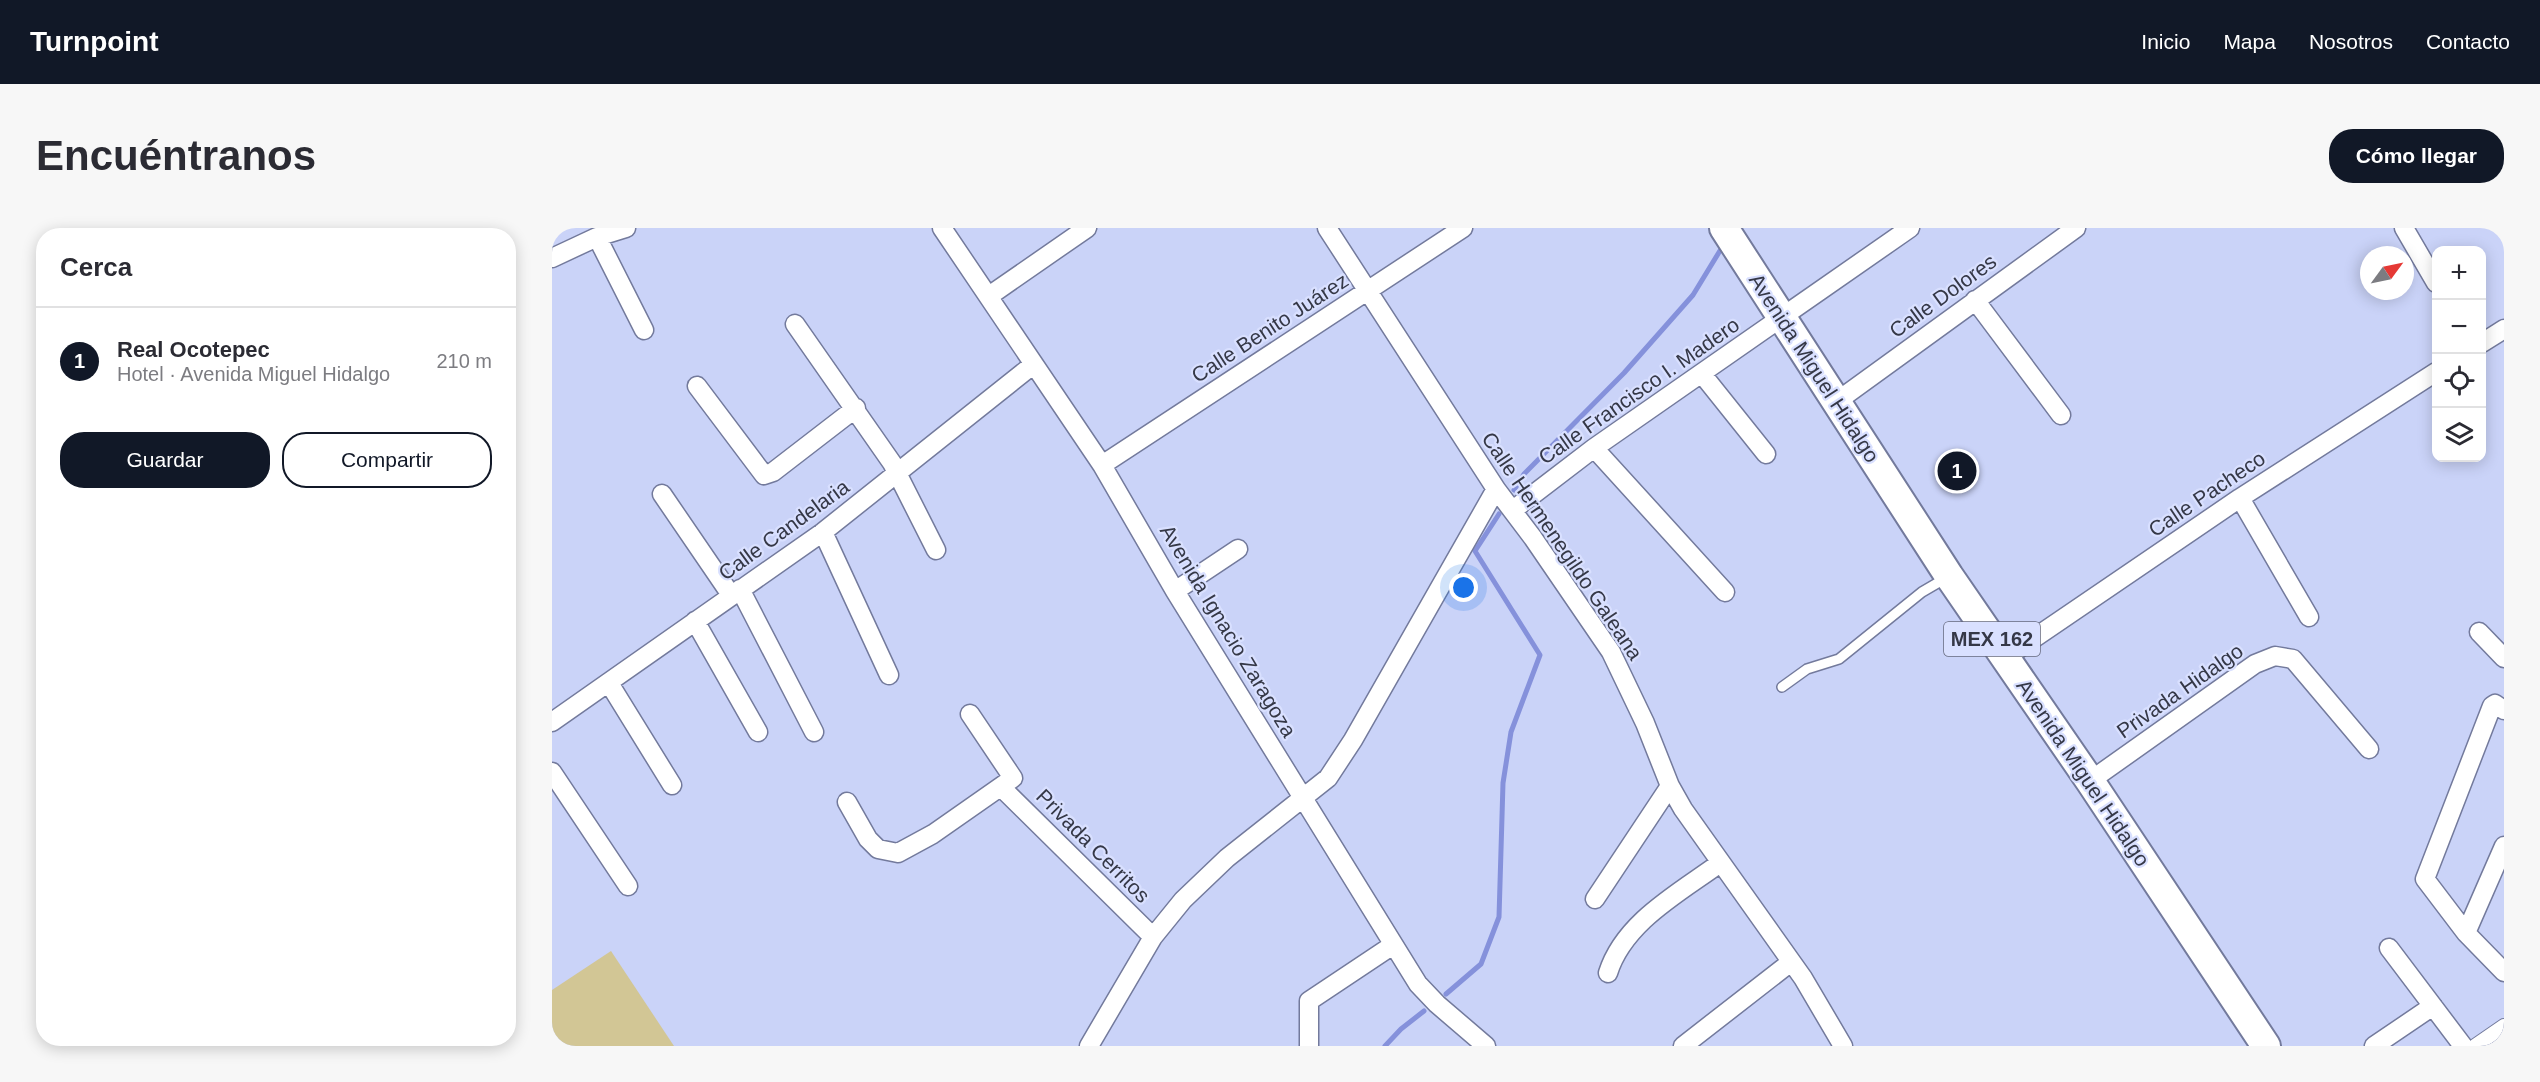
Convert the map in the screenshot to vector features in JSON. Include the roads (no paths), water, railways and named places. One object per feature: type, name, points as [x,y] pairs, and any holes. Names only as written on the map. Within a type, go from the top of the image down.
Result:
[{"type":"main road","name":"Avenida Miguel Hidalgo","points":[[1724,228],[1949,576],[2090,781],[2266,1046]]},
{"type":"street","name":"Avenida Ignacio Zaragoza","points":[[942,228],[1102,465],[1175,591],[1418,984],[1474,1043]]},
{"type":"street","points":[[989,296],[1087,228]]},
{"type":"street","name":"Calle Hermenegildo Galeana","points":[[1327,228],[1496,489],[1611,652],[1645,723],[1670,786],[1720,863],[1803,978],[1843,1046]]},
{"type":"street","name":"Calle Benito Juárez","points":[[1102,465],[1463,228]]},
{"type":"street","name":"Calle Francisco I. Madero","points":[[1513,510],[1594,448],[1910,228]]},
{"type":"street","name":"Calle Dolores","points":[[1836,402],[2076,228]]},
{"type":"street","points":[[2404,228],[2432,276]]},
{"type":"street","points":[[552,258],[618,229]]},
{"type":"street","points":[[597,237],[644,330]]},
{"type":"street","points":[[1975,300],[2061,415]]},
{"type":"street","points":[[795,324],[856,408],[898,473],[936,550]]},
{"type":"street","points":[[2486,340],[2504,329]]},
{"type":"street","name":"Calle Candelaria","points":[[552,722],[823,532],[1034,364]]},
{"type":"street","points":[[1702,374],[1766,454]]},
{"type":"street","name":"Calle Pacheco","points":[[2005,658],[2240,498],[2432,375]]},
{"type":"street","points":[[697,386],[764,475],[773,472],[856,408]]},
{"type":"street","points":[[1594,448],[1725,592]]},
{"type":"street","points":[[1089,1046],[1153,937],[1183,900],[1227,858],[1328,778],[1353,740],[1496,489]]},
{"type":"street","points":[[662,494],[736,592],[814,732]]},
{"type":"street","points":[[2240,498],[2309,616]]},
{"type":"street","points":[[823,532],[889,675]]},
{"type":"street","points":[[1175,591],[1238,549]]},
{"type":"street","points":[[695,621],[758,732]]},
{"type":"street","points":[[2479,632],[2504,658]]},
{"type":"street","name":"Privada Hidalgo","points":[[2090,781],[2255,664],[2276,656],[2293,659],[2369,749]]},
{"type":"street","points":[[609,683],[672,785]]},
{"type":"street","points":[[2504,710],[2495,704],[2492,706],[2425,879],[2466,933],[2504,972]]},
{"type":"street","name":"Privada Cerritos","points":[[970,714],[1013,778],[1001,787],[1153,937]]},
{"type":"street","points":[[552,772],[628,886]]},
{"type":"street","points":[[1594,899],[1670,786]]},
{"type":"street","points":[[847,802],[878,849],[898,853],[933,834],[1001,787]]},
{"type":"street","points":[[2466,933],[2504,846]]},
{"type":"street","points":[[1608,973],[1616,950],[1653,911],[1720,863]]},
{"type":"street","points":[[1309,1046],[1309,1001],[1393,945]]},
{"type":"street","points":[[2389,948],[2463,1046]]},
{"type":"street","points":[[1683,1046],[1791,962]]},
{"type":"street","points":[[2374,1046],[2433,1006]]},
{"type":"street","points":[[2475,1046],[2504,1026]]},
{"type":"lane","points":[[1782,687],[1808,669],[1839,658],[1922,592],[1949,576]]},
{"type":"waterway","points":[[1514,490],[1524,474],[1624,373],[1693,295],[1721,249]]},
{"type":"waterway","points":[[1446,994],[1481,964],[1499,917],[1503,783],[1511,732],[1540,655],[1475,551],[1499,514]]},
{"type":"waterway","points":[[1385,1046],[1401,1029],[1424,1011]]},
{"type":"place","name":"Real Ocotepec","points":[[1957,471]]}]
